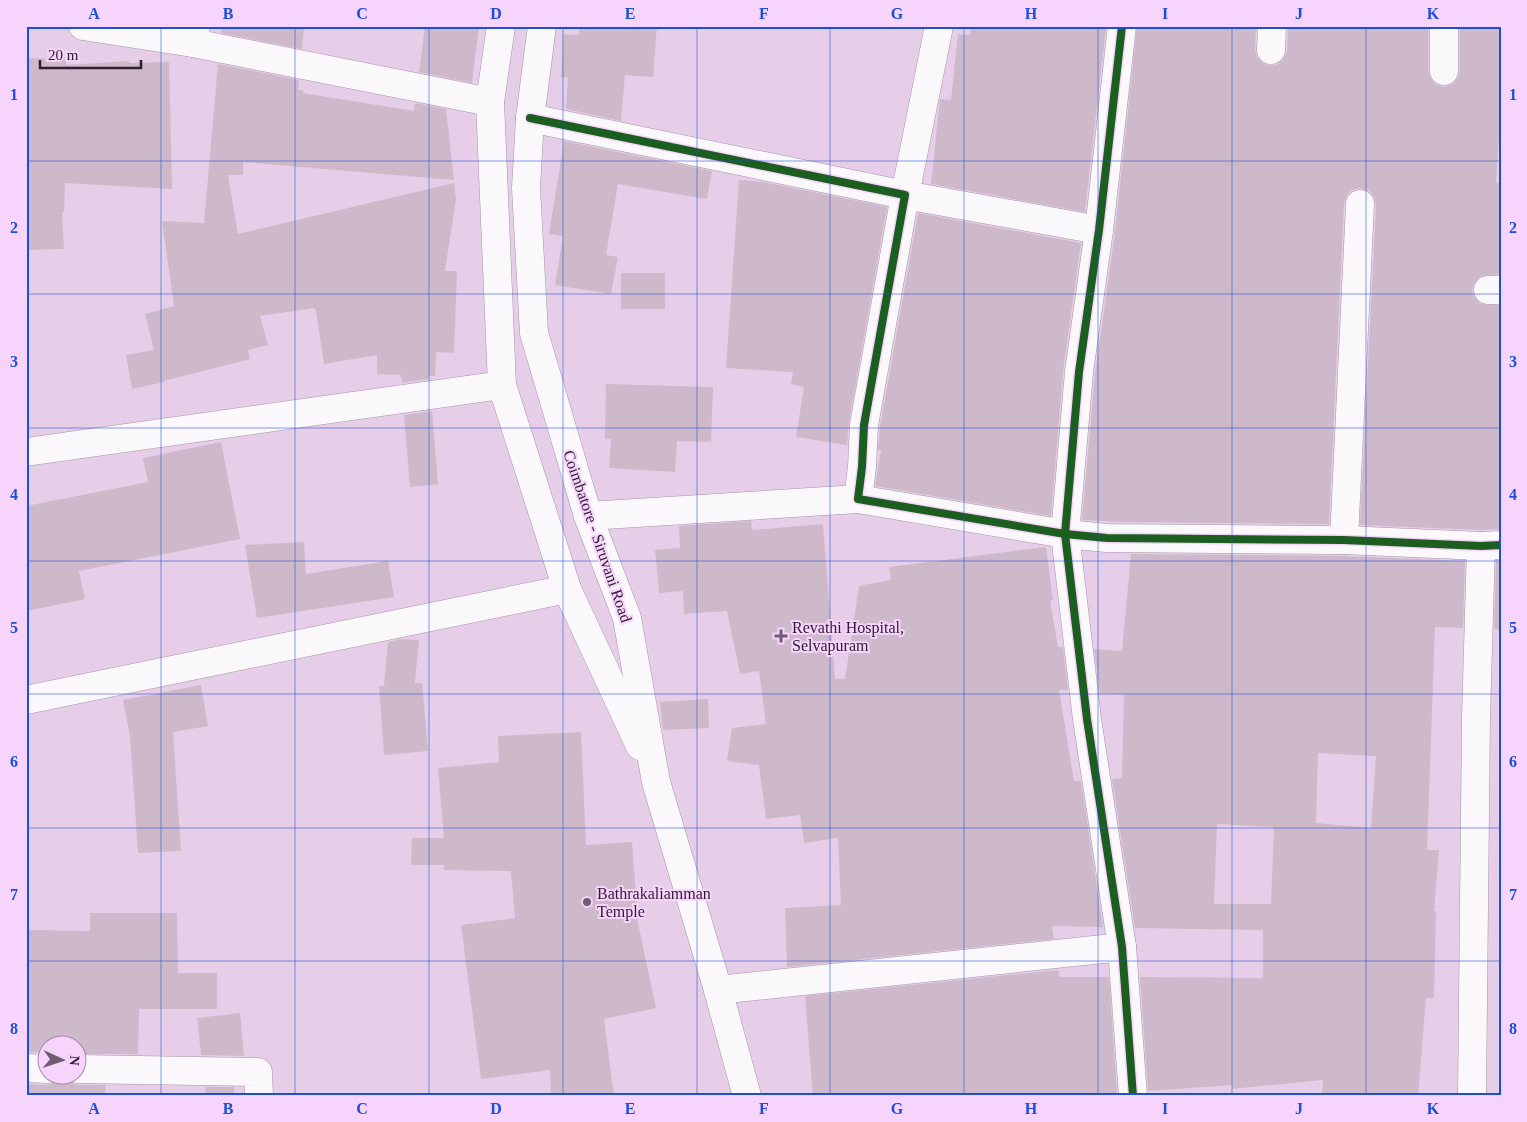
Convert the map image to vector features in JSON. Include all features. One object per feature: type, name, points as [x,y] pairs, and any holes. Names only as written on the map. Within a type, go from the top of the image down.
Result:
[{"type":"street","points":[[83,26],[195,34],[490,102]]},
{"type":"street","points":[[501,26],[490,102],[502,385],[567,589],[656,782]]},
{"type":"street","name":"Coimbatore - Siruvani Road","points":[[542,26],[530,118],[526,188],[534,333],[588,516],[627,618],[656,782],[718,990],[747,1096]]},
{"type":"street","points":[[858,499],[864,425],[905,195],[939,26]]},
{"type":"street","points":[[1122,26],[1099,230],[1079,372],[1065,534],[1087,719],[1122,947],[1133,1096]]},
{"type":"street","points":[[1444,26],[1444,71]]},
{"type":"street","points":[[530,118],[905,195],[1099,230]]},
{"type":"street","points":[[1344,540],[1360,204]]},
{"type":"street","points":[[26,452],[502,385]]},
{"type":"street","points":[[588,516],[858,499],[1065,534],[1107,538],[1344,540],[1491,545],[1476,717],[1472,1096]]},
{"type":"street","points":[[26,700],[567,589]]},
{"type":"street","points":[[718,990],[1122,947]]},
{"type":"street","points":[[88,1069],[258,1072],[259,1096]]},
{"type":"building","points":[[221,26],[304,26],[302,49],[221,33]]},
{"type":"building","points":[[425,26],[479,26],[472,83],[419,72]]},
{"type":"building","points":[[580,26],[657,26],[653,77],[625,75],[621,121],[566,109],[568,77],[561,77],[563,34],[579,35]]},
{"type":"building","points":[[970,26],[1106,26],[1085,212],[931,184],[940,99],[951,100],[958,34],[970,35]]},
{"type":"building","points":[[1137,26],[1256,26],[1255,49],[1257,57],[1263,63],[1271,66],[1279,64],[1287,51],[1288,26],[1428,26],[1428,71],[1431,79],[1437,85],[1444,87],[1452,84],[1458,78],[1460,71],[1460,26],[1501,26],[1501,105],[1496,183],[1501,183],[1501,274],[1481,276],[1475,282],[1472,290],[1474,297],[1481,304],[1501,306],[1499,529],[1481,530],[1360,525],[1376,205],[1374,197],[1369,191],[1360,188],[1352,190],[1347,195],[1344,203],[1329,524],[1082,520],[1095,374],[1115,232]]},
{"type":"building","points":[[26,58],[66,59],[66,65],[129,61],[129,63],[169,62],[172,189],[65,183],[64,212],[62,212],[64,249],[26,250]]},
{"type":"building","points":[[218,64],[299,80],[298,90],[303,90],[303,93],[414,111],[415,103],[446,109],[454,180],[243,162],[243,175],[228,175],[238,234],[454,183],[456,199],[445,271],[457,271],[454,353],[436,352],[435,376],[429,376],[429,379],[402,383],[401,375],[377,374],[377,355],[324,364],[314,308],[260,316],[268,345],[248,350],[250,359],[132,389],[126,355],[154,350],[145,314],[174,306],[162,221],[204,223]]},
{"type":"building","points":[[564,141],[712,171],[707,199],[618,184],[606,255],[618,257],[611,294],[555,285],[563,236],[549,234]]},
{"type":"building","points":[[739,180],[763,182],[887,207],[849,422],[847,445],[796,437],[804,387],[791,384],[793,372],[726,368]]},
{"type":"building","points":[[918,213],[1081,243],[1063,371],[1051,516],[875,486],[881,450],[878,450],[880,427]]},
{"type":"building","points":[[621,273],[665,273],[665,309],[621,309]]},
{"type":"building","points":[[606,384],[713,387],[711,442],[677,441],[675,472],[609,468],[611,439],[605,439]]},
{"type":"building","points":[[432,411],[438,484],[410,487],[404,415]]},
{"type":"building","points":[[221,442],[240,539],[79,571],[85,599],[26,611],[26,506],[148,482],[143,458]]},
{"type":"building","points":[[751,521],[752,530],[823,524],[835,679],[845,679],[859,586],[891,580],[889,567],[1046,547],[1053,600],[1050,601],[1058,647],[1063,647],[1068,690],[1059,690],[1074,781],[1081,781],[1103,927],[1052,926],[1054,939],[787,967],[785,908],[841,905],[838,838],[804,843],[800,815],[766,819],[759,765],[727,761],[732,728],[766,724],[759,671],[740,674],[727,611],[684,614],[683,591],[659,593],[655,550],[680,548],[679,526]]},
{"type":"building","points":[[304,542],[306,574],[388,561],[394,597],[257,618],[245,545]]},
{"type":"building","points":[[1131,554],[1344,556],[1465,561],[1463,628],[1435,627],[1427,850],[1439,850],[1434,911],[1436,911],[1434,998],[1426,998],[1418,1096],[1322,1094],[1323,1080],[1232,1089],[1232,1085],[1148,1091],[1140,977],[1263,978],[1263,930],[1135,928],[1112,779],[1122,778],[1124,695],[1100,693],[1094,649],[1122,651]],"holes":[[[1318,753],[1376,756],[1371,828],[1316,823]],[[1217,824],[1274,827],[1271,904],[1214,904]]]},
{"type":"building","points":[[1496,561],[1501,562],[1501,629],[1494,629]]},
{"type":"building","points":[[400,639],[419,640],[415,683],[422,683],[428,751],[384,755],[379,686],[384,686],[388,642]]},
{"type":"building","points":[[201,685],[208,726],[173,732],[181,851],[138,853],[130,736],[123,700]]},
{"type":"building","points":[[708,699],[709,728],[663,730],[660,702]]},
{"type":"building","points":[[581,732],[586,845],[632,842],[638,923],[656,1008],[604,1019],[614,1096],[551,1096],[550,1070],[481,1079],[461,925],[515,918],[511,871],[444,870],[444,865],[411,865],[412,838],[444,838],[438,768],[499,762],[498,736]]},
{"type":"building","points":[[90,913],[177,913],[178,973],[217,973],[217,1009],[139,1009],[138,1054],[88,1054],[88,1034],[38,1034],[38,1053],[26,1052],[26,977],[28,977],[29,930],[90,931]]},
{"type":"building","points":[[1058,970],[1059,977],[1109,977],[1117,1093],[1114,1093],[1114,1096],[813,1096],[805,996]]},
{"type":"building","points":[[240,1013],[244,1056],[201,1055],[197,1018]]},
{"type":"building","points":[[26,1084],[106,1085],[105,1096],[26,1096]]},
{"type":"building","points":[[205,1087],[234,1087],[234,1096],[206,1096]]},
{"type":"cycle path","points":[[1122,26],[1099,230],[1079,372],[1065,534],[1087,719],[1122,947],[1133,1096]]},
{"type":"cycle path","points":[[530,118],[905,195],[864,425],[858,499],[1065,534],[1107,538],[1344,540],[1481,546],[1501,545]]},
{"type":"place","name":"Revathi Hospital, Selvapuram","points":[[781,636]]},
{"type":"place","name":"Bathrakaliamman Temple","points":[[587,902]]}]
